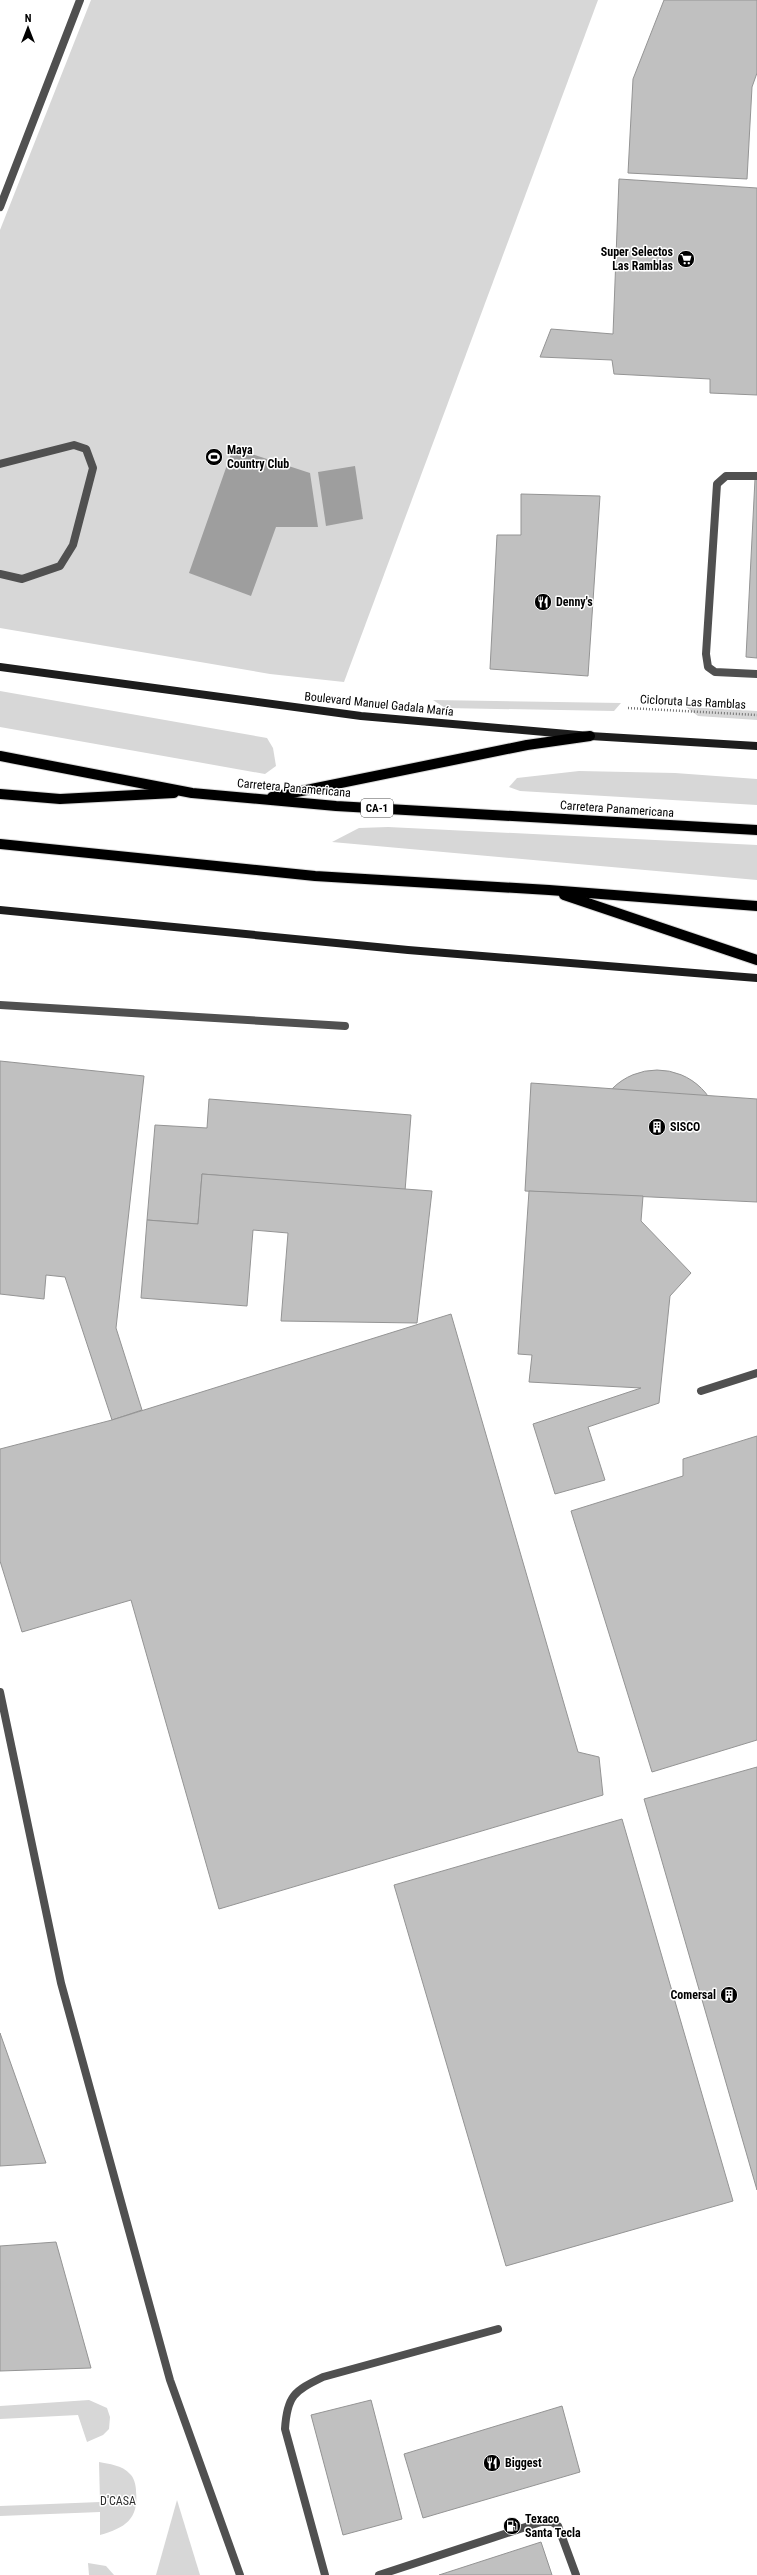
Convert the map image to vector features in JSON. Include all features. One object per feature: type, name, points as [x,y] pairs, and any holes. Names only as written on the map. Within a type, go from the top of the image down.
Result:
[{"type":"main road","points":[[262,799],[527,745],[590,736]]},
{"type":"main road","name":"Carretera Panamericana","points":[[0,756],[192,793],[336,806],[757,830]]},
{"type":"main road","points":[[0,794],[60,799],[192,793]]},
{"type":"main road","points":[[0,844],[316,876],[549,890],[757,906]]},
{"type":"main road","points":[[549,890],[757,960]]},
{"type":"street","points":[[0,207],[80,0]]},
{"type":"street","points":[[0,464],[74,445],[86,449],[93,468],[73,545],[60,566],[22,579],[0,574]]},
{"type":"street","points":[[757,476],[726,476],[717,484],[706,654],[708,666],[715,672],[757,674]]},
{"type":"street","name":"Boulevard Manuel Gadala María","points":[[0,667],[361,716],[590,736],[757,746]]},
{"type":"street","points":[[0,910],[408,950],[757,978]]},
{"type":"street","points":[[0,1005],[344,1026]]},
{"type":"street","points":[[701,1391],[757,1373]]},
{"type":"street","points":[[0,1692],[65,1998],[170,2380],[240,2575]]},
{"type":"street","points":[[325,2575],[285,2429],[286,2408],[300,2388],[323,2377],[498,2329]]},
{"type":"street","points":[[379,2575],[541,2522],[552,2522],[558,2526],[576,2575]]},
{"type":"path","name":"Cicloruta Las Ramblas","points":[[628,708],[757,714]]},
{"type":"green space","name":"Maya Country Club","points":[[91,0],[598,0],[344,682],[270,674],[0,628],[0,230]]},
{"type":"green space","points":[[0,691],[267,738],[273,748],[276,766],[265,774],[0,727]]},
{"type":"green space","points":[[433,700],[621,703],[614,711],[445,708]]},
{"type":"green space","points":[[686,707],[757,711],[757,720],[698,716]]},
{"type":"green space","points":[[579,771],[675,773],[757,779],[757,805],[520,791],[509,787],[517,778]]},
{"type":"green space","points":[[388,827],[757,845],[757,880],[332,842],[359,828]]},
{"type":"green space","points":[[89,2400],[107,2408],[110,2417],[109,2429],[103,2435],[87,2442],[78,2415],[0,2419],[0,2406]]},
{"type":"green space","name":"D'CASA","points":[[99,2462],[115,2465],[127,2471],[134,2479],[136,2501],[133,2515],[128,2521],[117,2529],[100,2535],[100,2512],[0,2516],[0,2506],[100,2502]]},
{"type":"green space","points":[[177,2500],[200,2575],[156,2575]]},
{"type":"green space","points":[[88,2563],[106,2566],[114,2575],[89,2575]]},
{"type":"shaded area","points":[[233,448],[310,473],[318,527],[276,527],[251,596],[189,573]]},
{"type":"shaded area","points":[[355,466],[363,519],[326,526],[318,472]]},
{"type":"building","points":[[664,0],[757,0],[757,73],[752,87],[747,179],[628,173],[633,79]]},
{"type":"building","name":"Super Selectos Las Ramblas","points":[[619,179],[757,188],[757,395],[710,393],[710,379],[614,374],[612,360],[540,357],[551,329],[613,334]]},
{"type":"building","points":[[755,479],[757,479],[757,658],[746,657]]},
{"type":"building","name":"Denny's","points":[[521,494],[600,496],[588,676],[490,669],[497,535],[521,535]]},
{"type":"building","points":[[0,1061],[144,1076],[116,1328],[142,1410],[112,1420],[65,1277],[46,1275],[44,1299],[0,1294]]},
{"type":"building","name":"SISCO","points":[[657,1070],[681,1075],[692,1081],[705,1093],[715,1109],[720,1133],[715,1157],[709,1168],[697,1181],[681,1191],[657,1196],[633,1191],[622,1185],[609,1173],[599,1157],[594,1133],[599,1109],[605,1098],[617,1085],[633,1075]]},
{"type":"building","points":[[531,1083],[757,1099],[757,1202],[525,1191]]},
{"type":"building","points":[[209,1099],[411,1115],[405,1191],[202,1174],[198,1224],[147,1220],[155,1125],[207,1128]]},
{"type":"building","points":[[202,1174],[432,1191],[417,1323],[281,1321],[288,1233],[253,1230],[247,1306],[141,1298],[147,1220],[198,1224]]},
{"type":"building","points":[[529,1191],[643,1196],[641,1221],[691,1273],[670,1296],[659,1403],[588,1427],[605,1480],[555,1494],[533,1424],[641,1388],[529,1382],[532,1355],[518,1354]]},
{"type":"building","points":[[451,1314],[578,1752],[599,1757],[603,1795],[219,1909],[131,1600],[22,1632],[0,1561],[0,1449],[112,1420]]},
{"type":"building","points":[[757,1436],[757,1740],[652,1772],[571,1511],[683,1476],[683,1459]]},
{"type":"building","name":"Comersal","points":[[757,1767],[757,2190],[644,1799]]},
{"type":"building","points":[[622,1819],[733,2201],[506,2266],[394,1885]]},
{"type":"building","points":[[0,2033],[46,2163],[0,2166]]},
{"type":"building","points":[[56,2242],[91,2368],[0,2371],[0,2246]]},
{"type":"building","points":[[371,2400],[402,2519],[343,2535],[311,2415]]},
{"type":"building","name":"Biggest","points":[[562,2406],[580,2472],[423,2518],[404,2454]]},
{"type":"building","points":[[541,2542],[552,2575],[439,2575]]},
{"type":"place","name":"Super Selectos Las Ramblas","points":[[686,259]]},
{"type":"place","name":"Maya Country Club","points":[[214,457]]},
{"type":"place","name":"Denny's","points":[[543,602]]},
{"type":"place","name":"SISCO","points":[[657,1127]]},
{"type":"place","name":"Comersal","points":[[729,1995]]},
{"type":"place","name":"Biggest","points":[[492,2463]]},
{"type":"place","name":"Texaco Santa Tecla","points":[[512,2526]]}]
